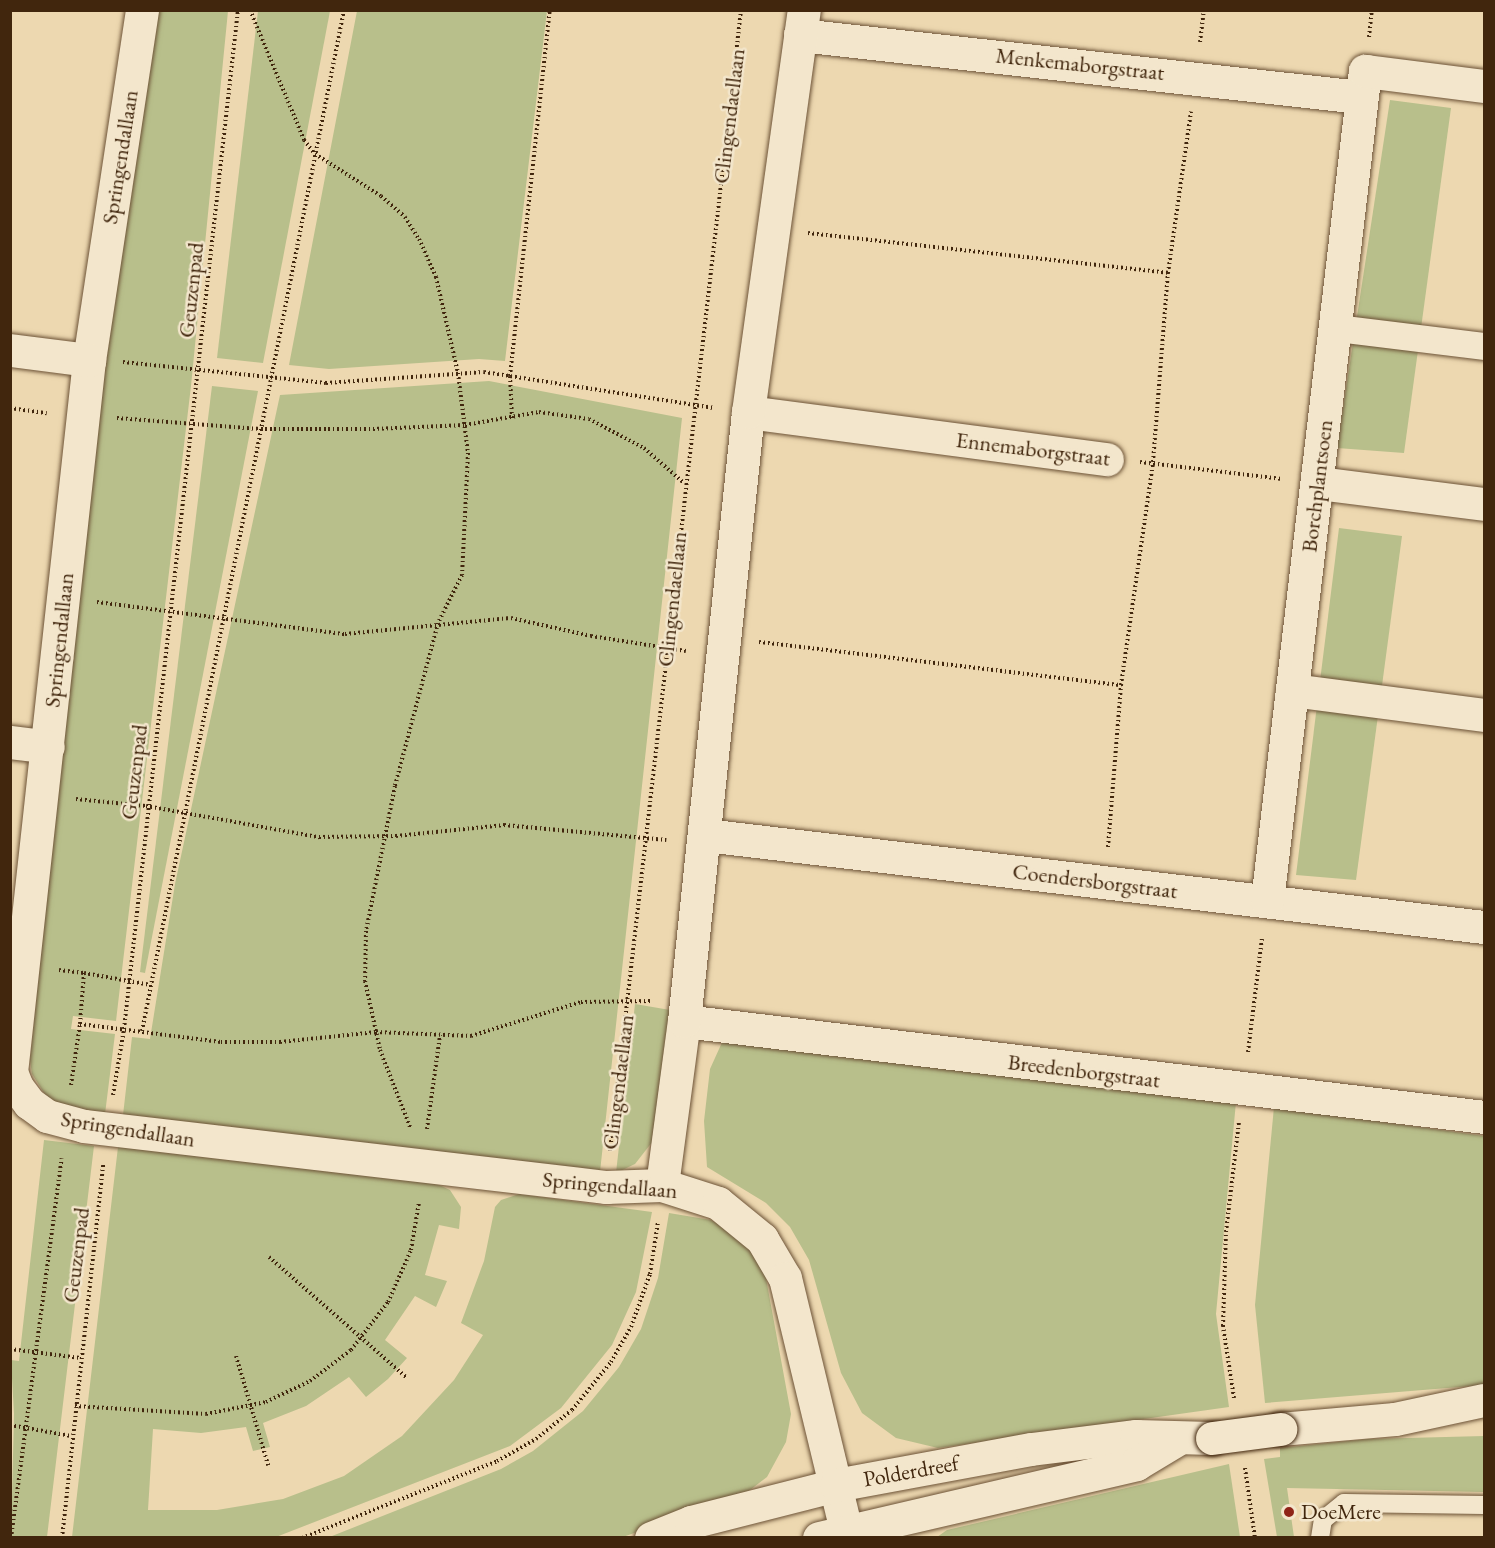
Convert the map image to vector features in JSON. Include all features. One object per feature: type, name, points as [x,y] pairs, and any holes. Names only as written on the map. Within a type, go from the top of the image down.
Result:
[{"type":"street","name":"Springendallaan","points":[[142,10],[89,360],[11,1072],[29,1103],[47,1116],[67,1123],[107,1130],[424,1156],[606,1187],[662,1185],[691,1193],[733,1213],[774,1255],[792,1302],[836,1485],[838,1535]]},
{"type":"street","points":[[662,1185],[685,1013],[748,412],[802,23]]},
{"type":"street","name":"Menkemaborgstraat","points":[[802,23],[1196,76],[1362,84],[1485,86]]},
{"type":"street","name":"Borchplantsoen","points":[[1267,901],[1318,483],[1362,84]]},
{"type":"street","points":[[1336,328],[1485,346]]},
{"type":"street","points":[[10,350],[89,360]]},
{"type":"street","name":"Ennemaborgstraat","points":[[748,412],[1107,459]]},
{"type":"street","points":[[1318,483],[1485,504]]},
{"type":"street","points":[[1292,690],[1485,715]]},
{"type":"street","points":[[10,742],[48,747]]},
{"type":"street","name":"Coendersborgstraat","points":[[704,839],[1106,882],[1485,927]]},
{"type":"street","name":"Breedenborgstraat","points":[[685,1013],[1485,1117]]},
{"type":"street","name":"Polderdreef","points":[[651,1538],[691,1522],[836,1485],[1031,1449],[1136,1436],[1176,1440],[1212,1438],[1280,1429],[1395,1419],[1485,1400]]},
{"type":"street","name":"Polderdreef","points":[[1395,1419],[1485,1423]]},
{"type":"street","name":"Polderdreef","points":[[838,1535],[1136,1464],[1176,1440]]},
{"type":"lane","points":[[1320,1538],[1323,1520],[1344,1503],[1485,1505]]},
{"type":"path","name":"Geuzenpad","points":[[62,1538],[71,1436],[107,1130],[124,1029],[146,807],[199,367],[238,10]]},
{"type":"path","points":[[250,10],[304,140],[315,154],[381,196],[414,232],[436,277],[458,373],[468,453],[462,575],[438,623],[386,836],[366,932],[365,981],[376,1032],[393,1091],[424,1156]]},
{"type":"path","points":[[142,1031],[183,814],[261,429],[269,377],[344,10]]},
{"type":"path","points":[[512,418],[510,376],[550,10]]},
{"type":"path","name":"Clingendaellaan","points":[[606,1187],[648,838],[666,648],[741,10]]},
{"type":"path","points":[[1106,882],[1121,685],[1153,462],[1168,273],[1204,10]]},
{"type":"path","points":[[774,229],[1168,273]]},
{"type":"path","points":[[89,360],[199,367],[326,382],[484,372],[695,406],[748,412]]},
{"type":"path","points":[[10,408],[83,418],[261,429],[465,425],[539,412],[589,419],[644,448],[685,484]]},
{"type":"path","name":"Ennemaborgstraat","points":[[1107,459],[1153,462],[1318,483]]},
{"type":"path","points":[[64,596],[170,613],[345,634],[438,623],[512,618],[666,648],[724,646],[1121,685]]},
{"type":"path","points":[[42,795],[146,807],[319,837],[386,836],[513,825],[648,838],[704,839]]},
{"type":"path","points":[[23,965],[152,985]]},
{"type":"path","points":[[11,1538],[34,1352],[80,1024],[84,973]]},
{"type":"path","points":[[80,1024],[254,1044],[376,1032],[471,1036],[581,1002],[628,999],[685,1013]]},
{"type":"path","points":[[75,1406],[182,1415],[250,1407],[310,1382],[362,1338],[388,1302],[404,1269],[415,1233],[440,1035]]},
{"type":"path","points":[[302,1538],[497,1461],[536,1439],[572,1410],[611,1362],[641,1303],[650,1274],[662,1185]]},
{"type":"path","points":[[269,1257],[406,1377]]},
{"type":"path","points":[[10,1349],[80,1358]]},
{"type":"path","points":[[236,1356],[268,1465]]},
{"type":"path","points":[[10,1425],[71,1436]]},
{"type":"green space","points":[[150,11],[228,11],[191,386],[116,1021],[73,1016],[71,1029],[115,1034],[105,1114],[60,1104],[46,1096],[32,1074],[30,1060],[99,387]]},
{"type":"green space","points":[[258,11],[330,11],[263,363],[217,358]]},
{"type":"green space","points":[[357,11],[547,11],[505,361],[479,359],[329,369],[289,365]]},
{"type":"green space","points":[[1390,100],[1451,108],[1404,453],[1337,448]]},
{"type":"green space","points":[[489,381],[682,418],[600,1172],[123,1115],[132,1037],[150,1039],[175,884],[280,395]]},
{"type":"green space","points":[[212,386],[258,391],[145,973],[140,972]]},
{"type":"green space","points":[[1339,528],[1402,536],[1356,880],[1296,875]]},
{"type":"green space","points":[[635,1004],[670,1010],[653,1141],[635,1164],[616,1173]]},
{"type":"green space","points":[[724,1038],[1236,1102],[1216,1314],[1229,1407],[938,1448],[896,1438],[862,1413],[841,1373],[809,1260],[790,1227],[766,1203],[707,1167],[704,1121],[710,1069]]},
{"type":"green space","points":[[1274,1107],[1484,1136],[1484,1385],[1265,1403],[1255,1305]]},
{"type":"green space","points":[[44,1140],[94,1146],[47,1537],[11,1537],[14,1414],[11,1360],[19,1361]]},
{"type":"green space","points":[[118,1147],[437,1184],[450,1190],[461,1207],[459,1229],[439,1225],[425,1275],[447,1281],[436,1307],[415,1296],[385,1340],[407,1358],[388,1379],[366,1397],[349,1377],[306,1406],[263,1423],[270,1447],[253,1451],[246,1427],[201,1433],[153,1429],[148,1510],[217,1510],[283,1499],[344,1476],[402,1436],[454,1380],[483,1335],[461,1323],[484,1261],[495,1207],[501,1200],[519,1194],[652,1212],[636,1292],[612,1345],[561,1408],[510,1446],[276,1537],[72,1537]]},
{"type":"green space","points":[[669,1213],[711,1220],[732,1232],[746,1243],[765,1273],[791,1414],[786,1442],[767,1477],[746,1493],[623,1537],[327,1538],[501,1469],[533,1451],[583,1411],[619,1367],[641,1329],[658,1278]]},
{"type":"green space","points":[[1484,1436],[1484,1492],[1287,1488],[1294,1537],[1277,1537],[1264,1459],[1280,1457],[1280,1448],[1368,1439]]},
{"type":"green space","points":[[1229,1464],[1240,1537],[937,1537],[947,1530]]},
{"type":"place","name":"DoeMere","points":[[1289,1512]]}]
